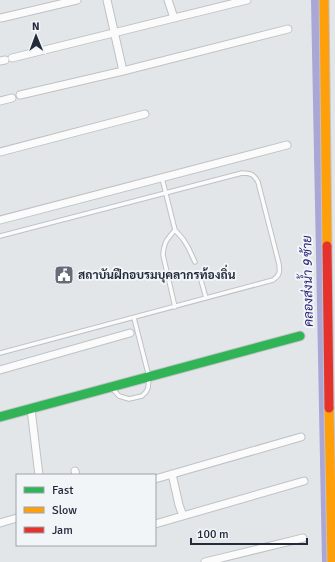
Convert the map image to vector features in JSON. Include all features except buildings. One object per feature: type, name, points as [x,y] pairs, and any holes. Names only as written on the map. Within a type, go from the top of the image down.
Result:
[{"type":"street","points":[[1,18],[77,0]]},
{"type":"street","points":[[107,0],[124,70]]},
{"type":"street","points":[[168,0],[174,18]]},
{"type":"street","points":[[6,60],[247,0]]},
{"type":"street","points":[[324,0],[332,372],[332,562]]},
{"type":"street","points":[[20,95],[288,28]]},
{"type":"street","points":[[0,101],[12,98]]},
{"type":"street","points":[[0,152],[145,114]]},
{"type":"street","points":[[0,220],[287,145]]},
{"type":"street","points":[[0,370],[130,333]]},
{"type":"street","points":[[0,417],[300,336]]},
{"type":"street","points":[[31,408],[38,474]]},
{"type":"street","points":[[156,479],[301,437]]},
{"type":"street","points":[[172,474],[183,516]]},
{"type":"street","points":[[156,524],[304,481]]},
{"type":"street","points":[[0,523],[16,518]]},
{"type":"street","points":[[205,562],[302,538]]},
{"type":"lane","points":[[0,236],[166,192],[242,173],[249,173],[255,177],[258,182],[280,272],[273,280],[0,354]]},
{"type":"lane","points":[[162,178],[175,230],[188,246],[196,262]]},
{"type":"lane","points":[[175,230],[166,240],[163,255],[175,307]]},
{"type":"lane","points":[[199,273],[206,298]]},
{"type":"lane","points":[[111,387],[119,396],[129,399],[142,396],[148,388],[149,377],[134,318]]},
{"type":"waterway","name":"คลองส่งน้ำ 9 ซ้าย","points":[[315,0],[326,562]]},
{"type":"traffic: fast","points":[[0,417],[300,336]]},
{"type":"traffic: slow","points":[[324,0],[327,246]]},
{"type":"traffic: slow","points":[[329,408],[332,562]]},
{"type":"traffic: jam","points":[[327,246],[329,408]]},
{"type":"place","name":"สถาบันฝึกอบรมบุคลากรท้องถิ่น","points":[[64,275]]}]
